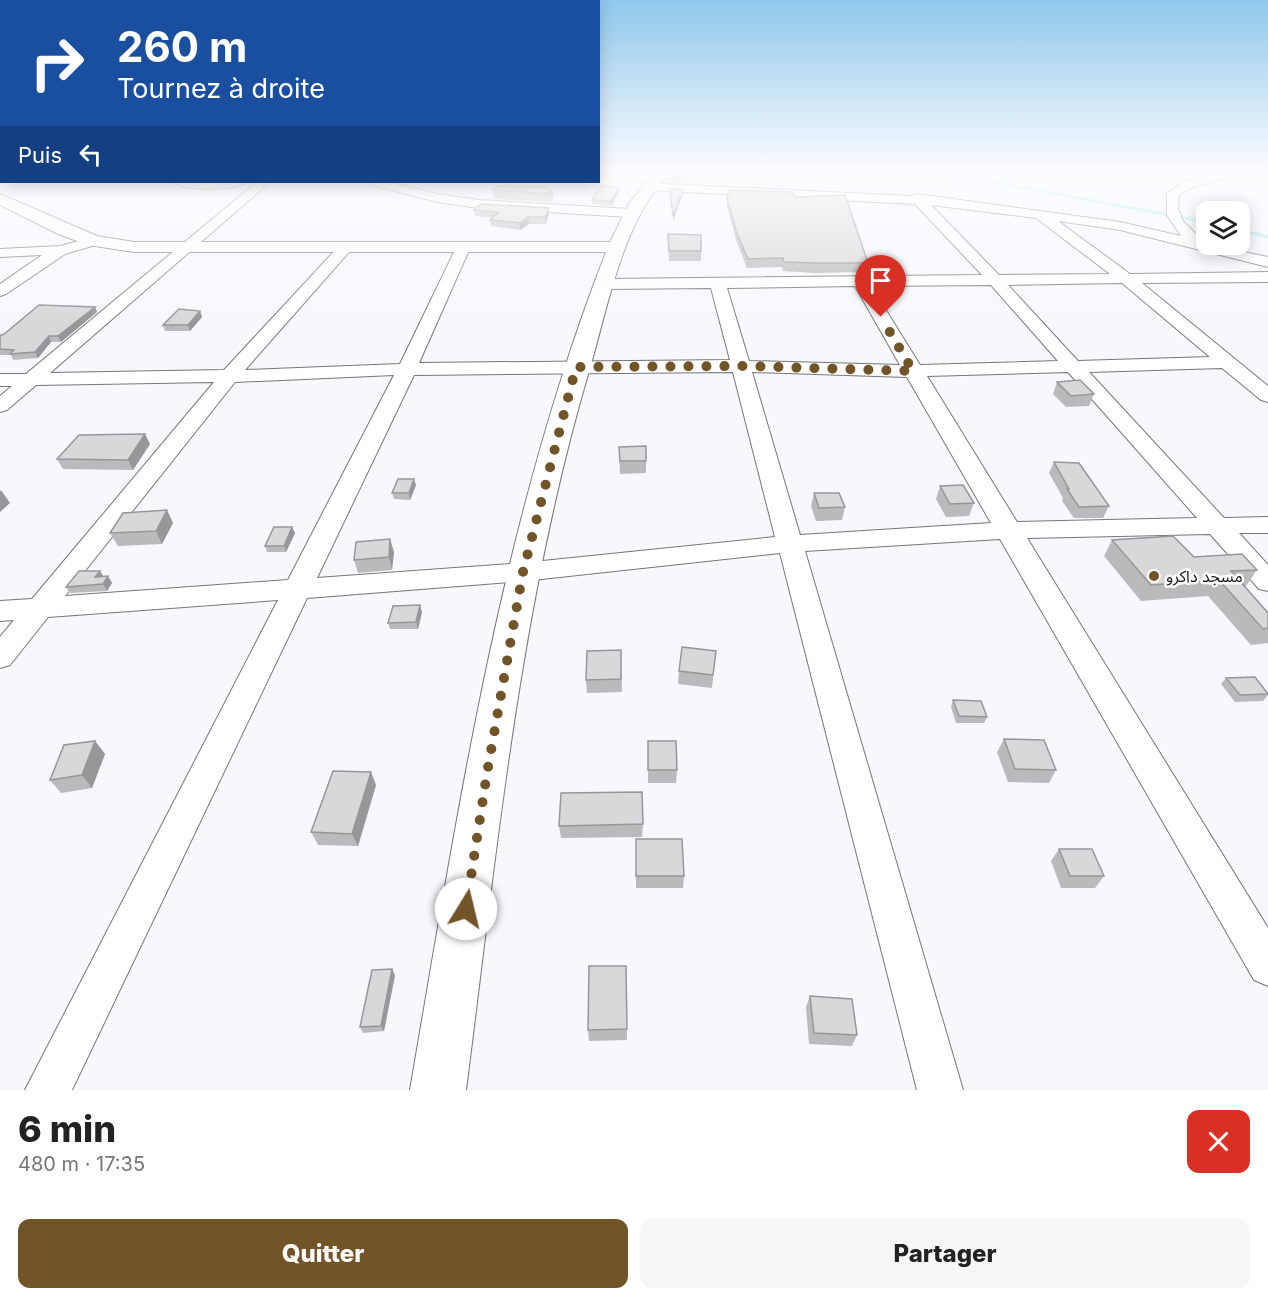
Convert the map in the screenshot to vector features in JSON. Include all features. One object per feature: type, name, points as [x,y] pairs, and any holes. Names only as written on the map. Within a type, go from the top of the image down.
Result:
[{"type":"main road","points":[[45,221],[94,241],[134,247],[186,249],[616,247]]},
{"type":"main road","points":[[438,1090],[487,773],[523,572],[576,367],[627,221]]},
{"type":"street","points":[[0,406],[219,221]]},
{"type":"street","points":[[939,221],[1268,582]]},
{"type":"street","points":[[1049,221],[1127,279],[1268,396]]},
{"type":"street","points":[[1088,221],[1196,243]]},
{"type":"street","points":[[1177,221],[1179,227],[1196,243]]},
{"type":"street","points":[[0,253],[61,250],[94,241]]},
{"type":"street","points":[[0,657],[229,376],[345,248]]},
{"type":"street","points":[[48,1090],[407,369],[463,248]]},
{"type":"street","points":[[0,291],[61,250]]},
{"type":"street","points":[[1218,255],[1264,280]]},
{"type":"street","points":[[1241,255],[1268,262]]},
{"type":"street","points":[[605,284],[1127,279],[1264,280]]},
{"type":"street","points":[[860,281],[1268,966]]},
{"type":"street","points":[[718,283],[940,1090]]},
{"type":"street","points":[[0,380],[229,376],[407,369],[741,366],[913,371],[1227,362]]},
{"type":"street","points":[[0,611],[523,572],[790,544],[1009,530],[1268,525]]},
{"type":"building","points":[[499,221],[523,221],[520,223]]},
{"type":"building","points":[[733,221],[854,221],[868,263],[784,262],[783,258],[748,259]]},
{"type":"building","points":[[668,234],[701,235],[701,251],[669,251]]},
{"type":"building","points":[[39,305],[95,307],[58,336],[49,336],[35,352],[10,354],[14,350],[0,349],[0,335],[3,335]]},
{"type":"building","points":[[179,309],[200,311],[188,325],[163,325]]},
{"type":"building","points":[[1080,380],[1094,394],[1071,396],[1057,382]]},
{"type":"building","points":[[145,434],[128,460],[57,459],[79,435]]},
{"type":"building","points":[[646,446],[646,461],[620,461],[619,447]]},
{"type":"building","points":[[1054,462],[1079,463],[1109,506],[1079,507]]},
{"type":"building","points":[[398,479],[414,479],[409,493],[392,493]]},
{"type":"building","points":[[963,485],[974,503],[950,504],[940,486]]},
{"type":"building","points":[[814,493],[839,493],[845,507],[819,508]]},
{"type":"building","points":[[167,510],[156,531],[110,533],[123,513]]},
{"type":"building","points":[[274,527],[292,527],[284,546],[265,546]]},
{"type":"building","points":[[1173,536],[1194,557],[1242,554],[1257,570],[1231,571],[1268,613],[1268,628],[1263,629],[1219,580],[1151,585],[1112,540]]},
{"type":"building","points":[[390,539],[389,557],[354,560],[356,542]]},
{"type":"building","points":[[79,571],[100,571],[95,577],[108,576],[103,584],[66,587]]},
{"type":"building","points":[[420,605],[416,622],[388,623],[393,606]]},
{"type":"building","points":[[682,647],[716,651],[713,675],[679,671]]},
{"type":"building","points":[[621,650],[621,679],[586,680],[587,651]]},
{"type":"building","points":[[1255,677],[1268,694],[1240,695],[1226,678]]},
{"type":"building","points":[[953,700],[981,701],[987,717],[959,716]]},
{"type":"building","points":[[1004,739],[1044,740],[1056,770],[1015,769]]},
{"type":"building","points":[[95,741],[82,775],[50,780],[64,745]]},
{"type":"building","points":[[648,741],[676,741],[677,770],[648,770]]},
{"type":"building","points":[[333,771],[371,772],[352,834],[311,832]]},
{"type":"building","points":[[642,792],[643,824],[559,826],[561,793]]},
{"type":"building","points":[[636,839],[682,839],[684,876],[636,876]]},
{"type":"building","points":[[1059,849],[1092,849],[1104,876],[1070,876]]},
{"type":"building","points":[[589,966],[626,966],[627,1029],[588,1030]]},
{"type":"building","points":[[392,969],[381,1026],[360,1027],[372,970]]},
{"type":"building","points":[[810,996],[852,999],[857,1035],[814,1033]]},
{"type":"waterway","points":[[1250,233],[1268,237]]},
{"type":"place","name":"مسجد داكرو","points":[[1154,576]]},
{"type":"route","points":[[466,909],[487,773],[523,572],[550,460],[576,367],[741,366],[913,371],[881,317]]}]
